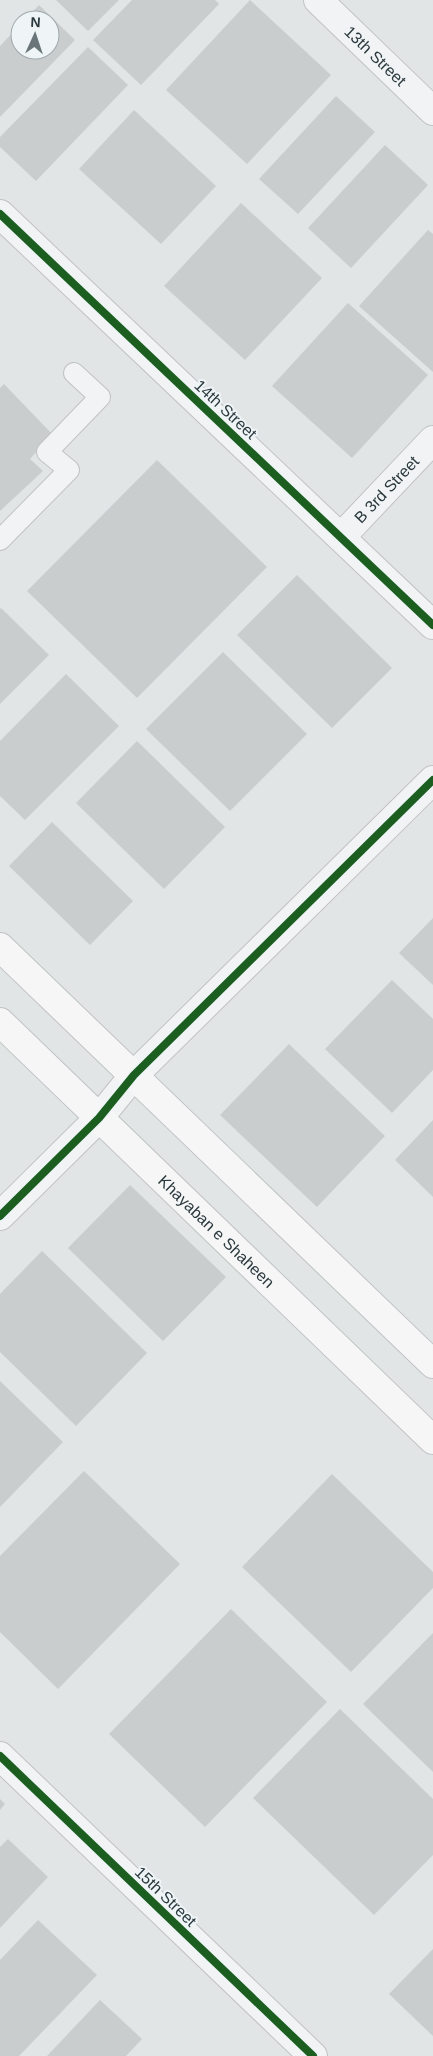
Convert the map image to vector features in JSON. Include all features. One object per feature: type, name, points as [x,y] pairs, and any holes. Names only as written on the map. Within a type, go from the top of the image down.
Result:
[{"type":"main road","points":[[0,946],[433,1364]]},
{"type":"main road","name":"Khayaban e Shaheen","points":[[0,1022],[433,1440]]},
{"type":"street","name":"13th Street","points":[[318,0],[433,111]]},
{"type":"street","name":"14th Street","points":[[0,214],[433,625]]},
{"type":"street","name":"B 3rd Street","points":[[341,537],[433,440]]},
{"type":"street","points":[[0,1216],[99,1118],[134,1075],[433,780]]},
{"type":"street","name":"15th Street","points":[[0,1756],[313,2056]]},
{"type":"lane","points":[[0,540],[69,470],[47,452],[100,397],[74,373]]},
{"type":"building","points":[[56,0],[119,0],[88,31]]},
{"type":"building","points":[[132,0],[215,0],[219,4],[141,85],[93,40]]},
{"type":"building","points":[[250,0],[331,75],[247,164],[166,90]]},
{"type":"building","points":[[39,5],[44,10],[34,10]]},
{"type":"building","points":[[60,25],[75,40],[60,55]]},
{"type":"building","points":[[10,36],[10,60],[56,60],[0,117],[0,46]]},
{"type":"building","points":[[88,47],[128,85],[36,181],[0,147],[0,137]]},
{"type":"building","points":[[336,96],[375,132],[298,214],[259,179]]},
{"type":"building","points":[[134,110],[216,186],[161,244],[79,169]]},
{"type":"building","points":[[385,145],[428,185],[351,268],[308,228]]},
{"type":"building","points":[[241,203],[322,278],[245,360],[164,286]]},
{"type":"building","points":[[428,230],[433,234],[433,372],[359,306]]},
{"type":"building","points":[[348,303],[428,375],[352,458],[272,386]]},
{"type":"building","points":[[4,384],[52,434],[30,459],[43,471],[0,511],[0,388]]},
{"type":"building","points":[[157,460],[267,567],[137,698],[27,591]]},
{"type":"building","points":[[297,575],[392,668],[332,728],[237,635]]},
{"type":"building","points":[[0,609],[49,655],[0,704]]},
{"type":"building","points":[[223,652],[307,734],[230,811],[146,729]]},
{"type":"building","points":[[66,674],[119,726],[25,820],[0,796],[0,741]]},
{"type":"building","points":[[137,741],[225,827],[164,889],[76,803]]},
{"type":"building","points":[[52,822],[133,901],[90,945],[9,866]]},
{"type":"building","points":[[433,918],[433,985],[399,953]]},
{"type":"building","points":[[392,980],[433,1019],[433,1070],[392,1113],[325,1049]]},
{"type":"building","points":[[289,1044],[385,1136],[317,1207],[220,1115]]},
{"type":"building","points":[[433,1120],[433,1197],[395,1160]]},
{"type":"building","points":[[130,1185],[226,1277],[163,1341],[68,1248]]},
{"type":"building","points":[[42,1251],[147,1353],[76,1426],[0,1352],[0,1294]]},
{"type":"building","points":[[0,1381],[63,1442],[0,1507]]},
{"type":"building","points":[[84,1471],[180,1564],[58,1689],[0,1632],[0,1556]]},
{"type":"building","points":[[332,1474],[433,1572],[433,1588],[351,1672],[242,1567]]},
{"type":"building","points":[[231,1609],[327,1702],[205,1827],[109,1734]]},
{"type":"building","points":[[433,1633],[433,1772],[363,1704]]},
{"type":"building","points":[[340,1709],[433,1799],[433,1855],[374,1915],[253,1798]]},
{"type":"building","points":[[0,1799],[5,1804],[0,1810]]},
{"type":"building","points":[[8,1839],[48,1877],[0,1928],[0,1847]]},
{"type":"building","points":[[38,1920],[97,1975],[19,2056],[0,2056],[0,1960]]},
{"type":"building","points":[[433,1949],[433,2036],[389,1994]]},
{"type":"building","points":[[100,2000],[142,2039],[126,2056],[47,2056]]},
{"type":"cycle path","points":[[0,214],[433,625]]},
{"type":"cycle path","points":[[0,1216],[99,1118],[134,1075],[433,780]]},
{"type":"cycle path","points":[[0,1756],[313,2056]]}]
